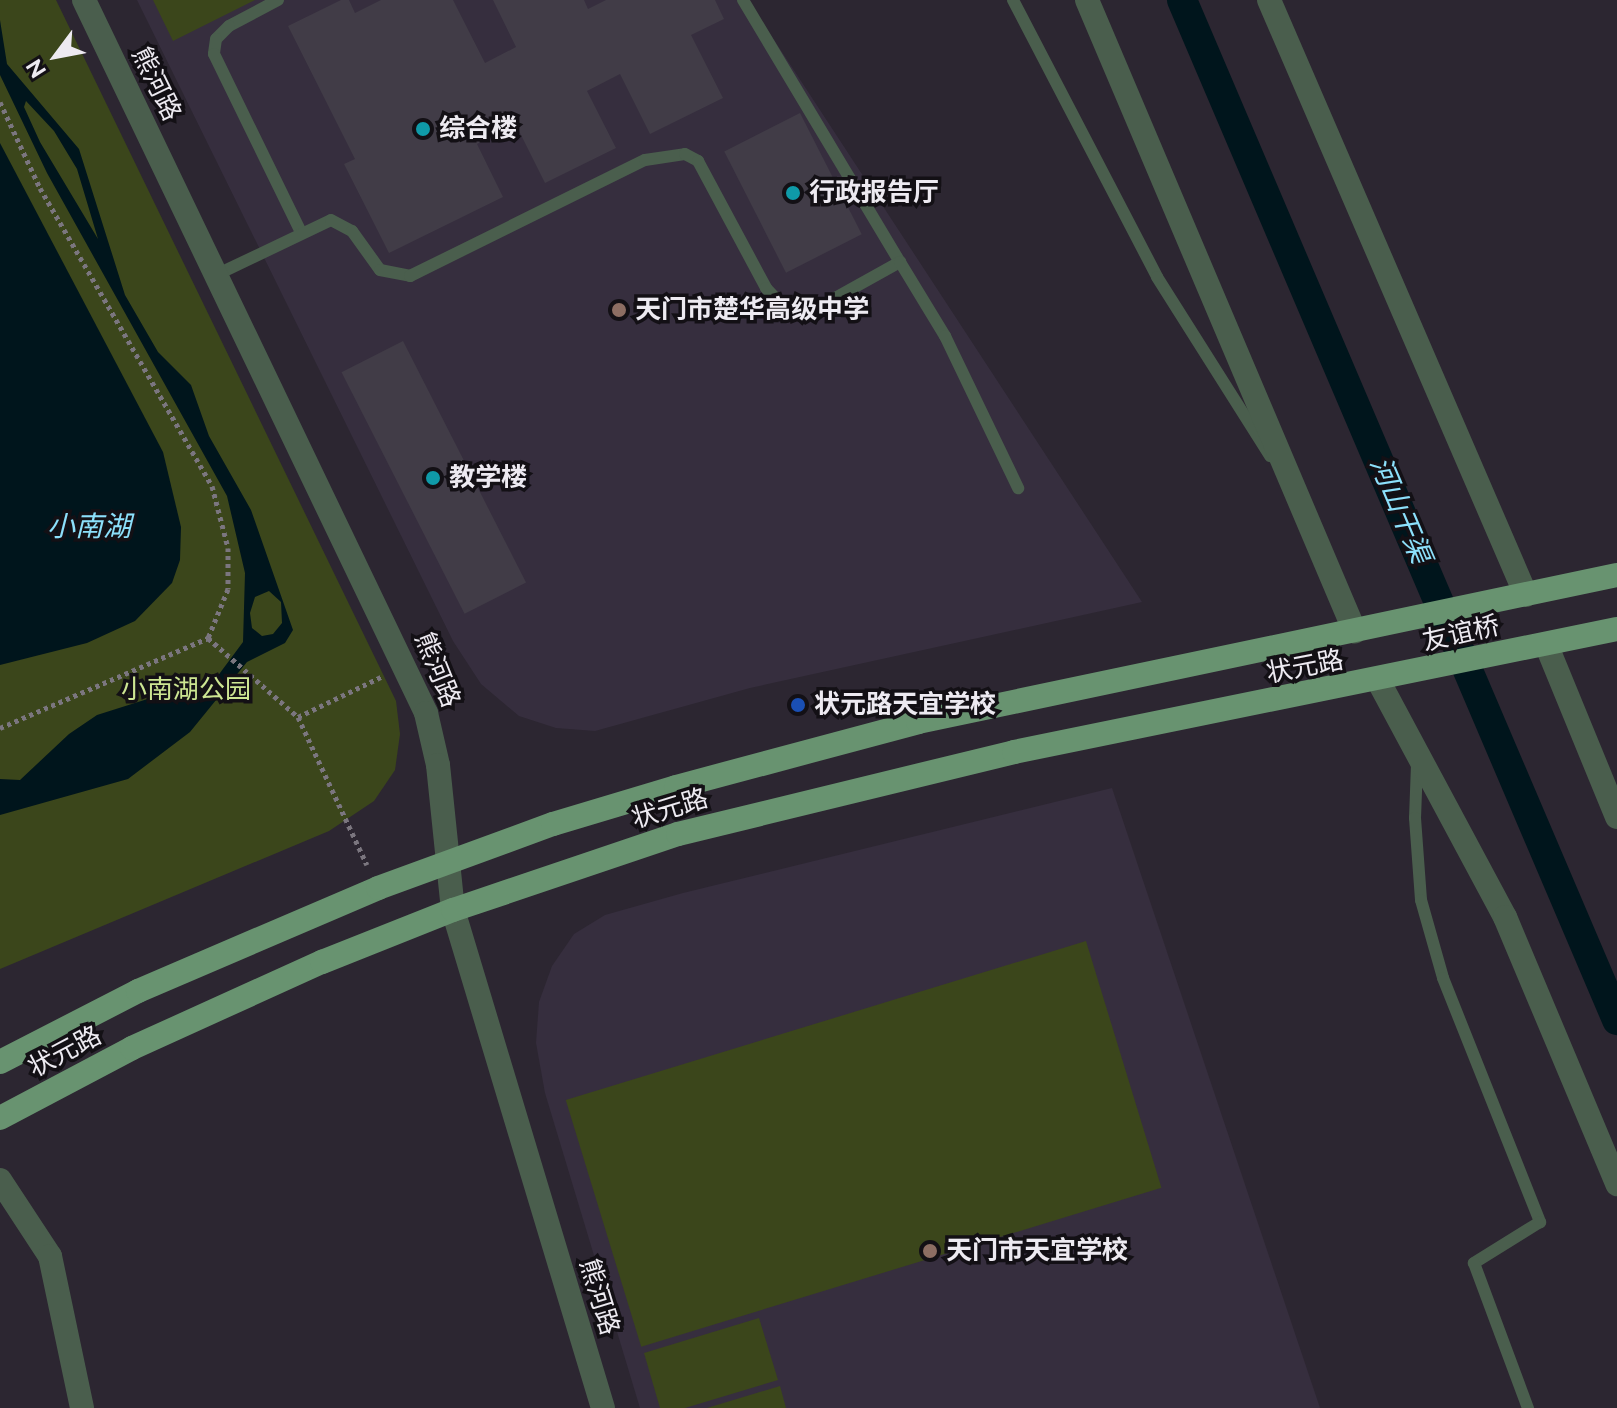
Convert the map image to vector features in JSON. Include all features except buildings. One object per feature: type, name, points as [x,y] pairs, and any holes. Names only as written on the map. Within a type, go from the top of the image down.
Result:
[{"type":"main road","points":[[1526,595],[1617,575]]},
{"type":"main road","name":"友谊桥","points":[[1366,630],[1526,595]]},
{"type":"main road","points":[[1542,645],[1617,629]]},
{"type":"main road","name":"状元路","points":[[0,1062],[138,991],[378,888],[663,791],[918,722],[1366,630]]},
{"type":"main road","name":"友谊桥","points":[[1388,679],[1542,645]]},
{"type":"main road","name":"状元路","points":[[0,1118],[229,1002],[453,910],[678,834],[779,806],[1014,752],[1388,679]]},
{"type":"street","name":"熊河路","points":[[84,0],[407,665],[438,765],[453,910],[603,1408]]},
{"type":"street","points":[[1087,0],[1302,506],[1366,630]]},
{"type":"street","points":[[1269,0],[1526,595]]},
{"type":"street","points":[[1542,645],[1617,817]]},
{"type":"street","points":[[1388,679],[1418,748],[1505,917],[1617,1184]]},
{"type":"street","points":[[0,1180],[50,1256],[82,1408]]},
{"type":"lane","points":[[278,0],[229,26],[216,39],[214,54],[301,232]]},
{"type":"lane","points":[[743,0],[945,336],[1018,488]]},
{"type":"lane","points":[[1013,0],[1157,277],[1302,506]]},
{"type":"lane","points":[[218,274],[331,220],[342,222],[380,270],[410,276],[645,160],[685,154],[698,161],[766,288],[780,303],[819,307],[900,262]]},
{"type":"lane","points":[[1418,748],[1415,818],[1421,900],[1443,978],[1540,1222],[1474,1263],[1528,1408]]},
{"type":"path","points":[[0,102],[40,188],[212,486],[228,548],[228,589],[208,638],[0,728]]},
{"type":"path","points":[[208,638],[255,674],[298,717],[378,888]]},
{"type":"path","points":[[298,717],[407,665]]},
{"type":"shaded area","name":"天门市楚华高级中学","points":[[137,0],[748,0],[1142,602],[750,688],[595,731],[556,728],[519,716],[481,684],[453,641]]},
{"type":"shaded area","name":"天门市天宜学校","points":[[1112,788],[1320,1408],[640,1408],[545,1093],[536,1043],[539,1002],[552,966],[574,934],[605,915],[683,893]]},
{"type":"green space","name":"小南湖公园","points":[[0,0],[56,0],[396,701],[400,734],[395,770],[374,801],[329,831],[0,969]]},
{"type":"green space","points":[[153,0],[255,0],[173,41]]},
{"type":"green space","points":[[1086,941],[1161,1188],[641,1347],[566,1100]]},
{"type":"green space","points":[[759,1318],[778,1380],[685,1408],[660,1408],[644,1353]]},
{"type":"green space","points":[[780,1386],[786,1408],[707,1408]]},
{"type":"water","points":[[0,20],[7,64],[79,149],[125,295],[158,352],[191,385],[209,436],[251,510],[293,630],[285,643],[247,662],[190,732],[128,779],[0,815],[0,779],[20,780],[69,734],[97,715],[217,677],[243,642],[245,573],[227,496],[47,173],[0,75]],"holes":[[[26,101],[54,131],[77,169],[98,239],[40,142],[24,107]],[[269,591],[281,602],[282,623],[273,634],[262,636],[252,628],[250,613],[255,597]]]},
{"type":"water","name":"小南湖","points":[[0,143],[163,452],[181,527],[180,560],[172,583],[135,621],[87,643],[0,665]]},
{"type":"waterway","name":"河山干渠","points":[[1182,0],[1617,1020]]},
{"type":"place","name":"综合楼","points":[[423,129]]},
{"type":"place","name":"行政报告厅","points":[[793,193]]},
{"type":"place","name":"天门市楚华高级中学","points":[[619,310]]},
{"type":"place","name":"教学楼","points":[[433,478]]},
{"type":"place","name":"状元路天宜学校","points":[[798,705]]},
{"type":"place","name":"天门市天宜学校","points":[[930,1251]]}]
